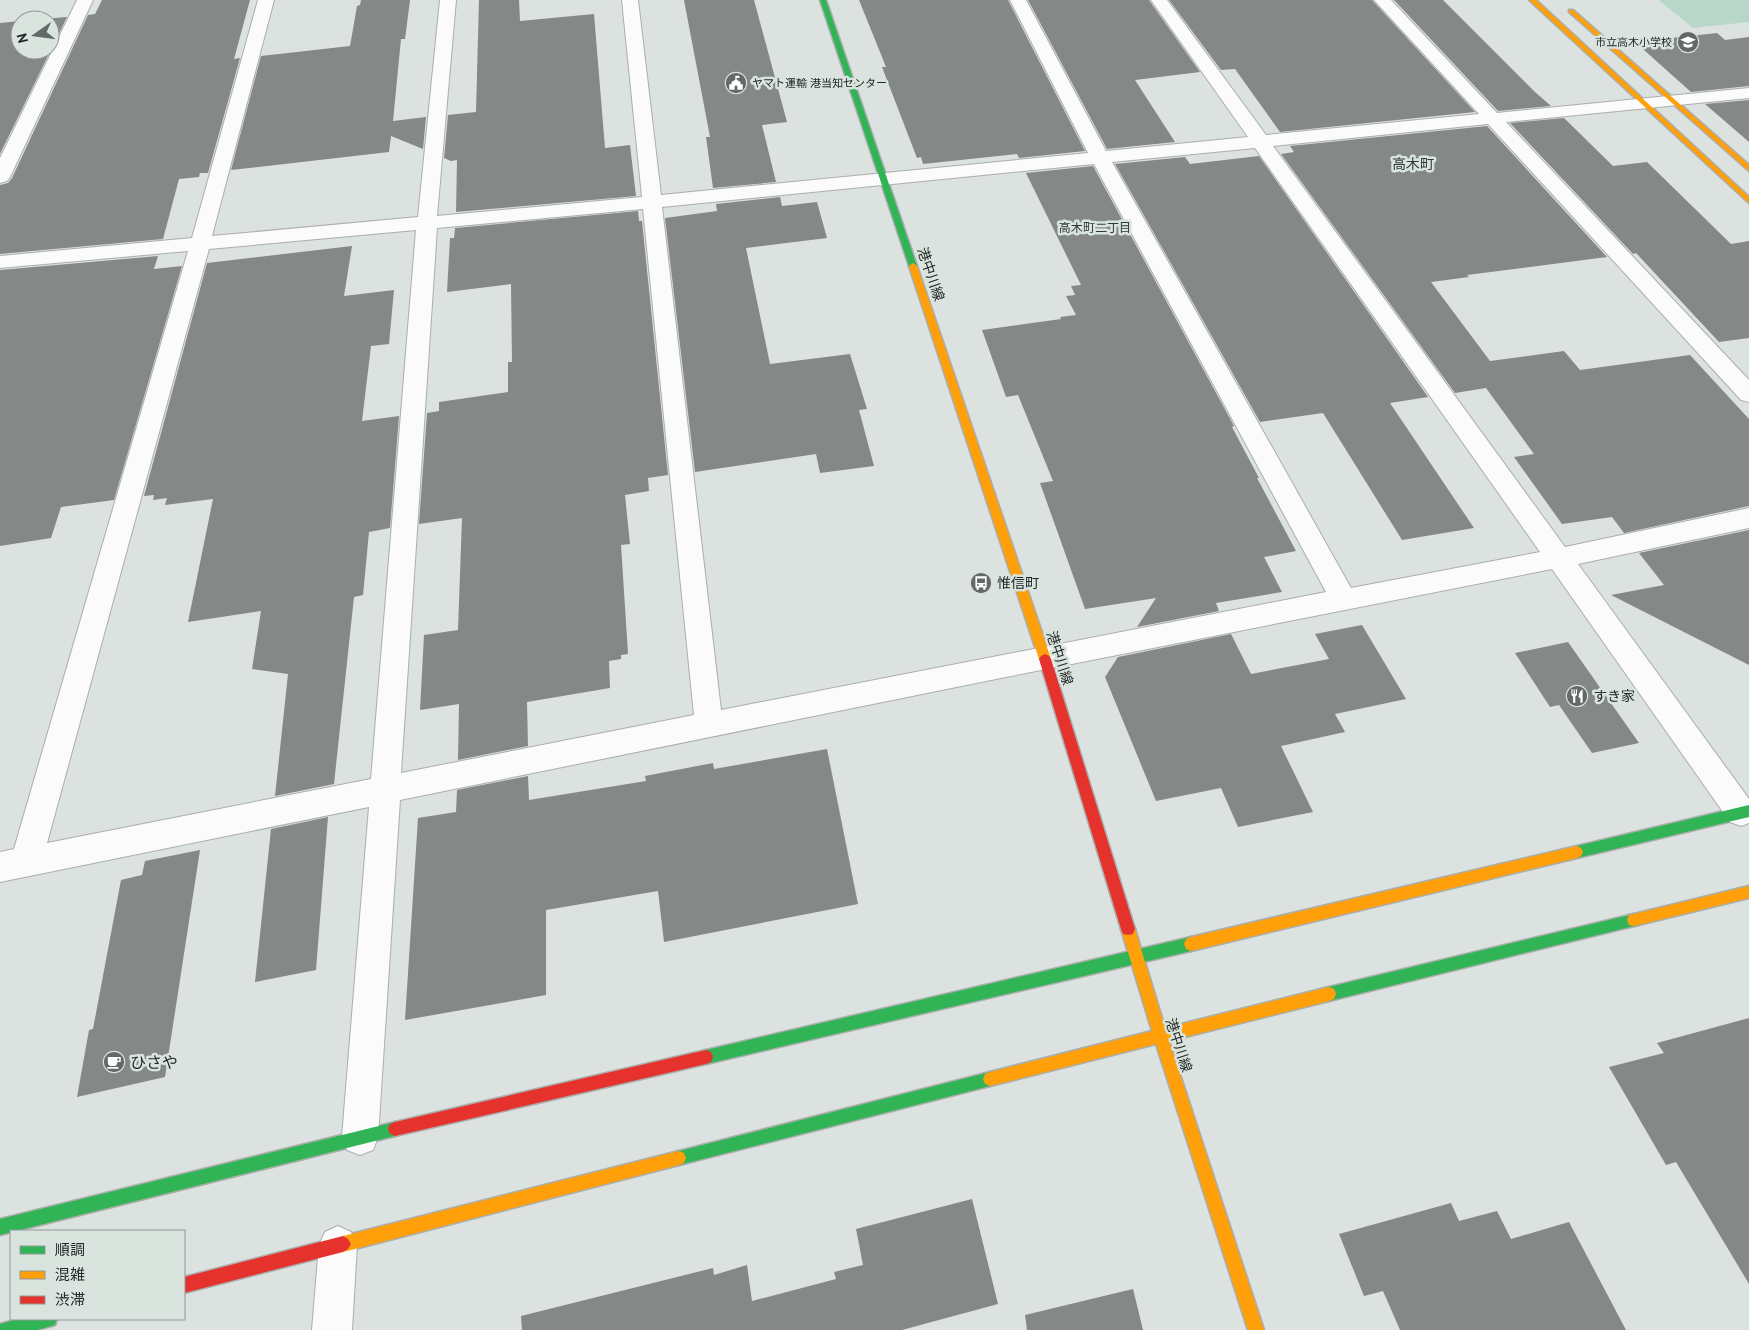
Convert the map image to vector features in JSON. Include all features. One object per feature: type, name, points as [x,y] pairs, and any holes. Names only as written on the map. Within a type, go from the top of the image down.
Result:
[{"type":"street","points":[[0,177],[86,0]]},
{"type":"street","points":[[266,0],[199,243],[13,864],[1045,658],[1559,558],[1749,518]]},
{"type":"street","points":[[360,1138],[426,222],[448,0]]},
{"type":"street","points":[[630,0],[709,726]]},
{"type":"street","name":"港中川線","points":[[823,0],[1045,658],[1160,1035],[1256,1330]]},
{"type":"street","points":[[1018,0],[1100,158],[1344,600]]},
{"type":"street","points":[[0,1227],[360,1138],[1136,957],[1745,811],[1559,558],[1159,0]]},
{"type":"street","points":[[1382,0],[1749,394]]},
{"type":"street","points":[[1532,0],[1749,201]]},
{"type":"street","points":[[1559,0],[1749,170]]},
{"type":"street","points":[[0,262],[651,202],[1749,93]]},
{"type":"street","points":[[185,1284],[1160,1035],[1749,892]]},
{"type":"street","points":[[332,1330],[338,1245]]},
{"type":"street","points":[[5,1330],[45,1320]]},
{"type":"green space","points":[[1659,0],[1749,0],[1749,22],[1693,28]]},
{"type":"building","points":[[102,0],[250,0],[234,59],[240,58],[208,173],[200,173],[199,177],[179,179],[163,239],[0,254],[0,185],[8,183],[12,178],[88,15],[95,14]]},
{"type":"building","points":[[361,0],[410,0],[405,39],[401,39],[393,121],[426,117],[423,149],[391,136],[389,152],[231,170],[261,56],[350,46],[357,6],[360,5]]},
{"type":"building","points":[[479,0],[519,0],[520,21],[594,14],[605,148],[630,145],[636,196],[456,212],[457,160],[451,161],[444,158],[448,115],[476,112]]},
{"type":"building","points":[[684,0],[754,0],[787,122],[762,125],[776,182],[713,188],[706,137],[710,137]]},
{"type":"building","points":[[859,0],[1008,0],[1085,151],[1019,158],[1017,154],[923,164],[921,157],[917,158],[882,67],[886,67]]},
{"type":"building","points":[[1028,0],[1149,0],[1200,72],[1135,80],[1175,142],[1107,149]]},
{"type":"building","points":[[1169,0],[1372,0],[1475,112],[1280,132],[1235,69],[1221,70]]},
{"type":"building","points":[[1394,0],[1443,0],[1551,106],[1498,111]]},
{"type":"building","points":[[67,17],[60,31],[60,18]]},
{"type":"building","points":[[10,22],[10,60],[46,60],[0,154],[0,23]]},
{"type":"building","points":[[1717,33],[1725,40],[1749,37],[1749,86],[1691,92],[1635,42]]},
{"type":"building","points":[[1749,100],[1749,142],[1705,104]]},
{"type":"building","points":[[1564,118],[1613,166],[1647,162],[1731,244],[1749,241],[1749,338],[1719,342],[1510,123]]},
{"type":"building","points":[[1487,126],[1607,257],[1467,275],[1469,277],[1431,282],[1490,361],[1564,351],[1580,370],[1690,355],[1749,419],[1749,506],[1624,533],[1612,517],[1562,524],[1514,457],[1534,454],[1486,388],[1455,393],[1281,154],[1294,152],[1290,146]]},
{"type":"building","points":[[1259,156],[1428,397],[1390,403],[1474,528],[1402,540],[1323,413],[1260,422],[1115,164],[1185,157],[1190,164]]},
{"type":"building","points":[[1093,166],[1234,426],[1232,427],[1259,478],[1257,478],[1296,551],[1264,557],[1282,592],[1216,603],[1219,611],[1137,627],[1156,598],[1085,609],[1040,483],[1053,481],[1018,395],[1006,397],[982,330],[1061,319],[1060,317],[1076,315],[1066,296],[1075,295],[1071,286],[1081,285],[1026,173]]},
{"type":"building","points":[[780,197],[782,206],[817,202],[827,238],[746,248],[770,364],[850,354],[867,409],[859,410],[874,466],[820,473],[816,454],[695,472],[665,218],[717,211],[716,204]]},
{"type":"building","points":[[638,211],[639,221],[642,221],[668,475],[648,478],[649,491],[625,495],[630,544],[621,545],[628,654],[621,655],[621,659],[609,661],[610,688],[527,702],[528,746],[458,760],[459,704],[420,710],[424,635],[458,630],[462,518],[419,524],[427,413],[439,411],[439,402],[508,392],[508,362],[512,362],[511,284],[447,292],[450,238],[454,238],[455,228]]},
{"type":"building","points":[[352,246],[344,296],[394,290],[389,344],[371,346],[362,421],[399,416],[390,528],[369,532],[363,595],[354,597],[334,784],[275,796],[288,674],[252,669],[261,611],[188,622],[213,499],[165,505],[167,498],[153,500],[154,495],[144,496],[207,263]]},
{"type":"building","points":[[158,256],[154,269],[182,266],[114,500],[61,507],[51,538],[0,546],[0,270]]},
{"type":"building","points":[[1749,530],[1749,665],[1611,595],[1664,585],[1639,553]]},
{"type":"building","points":[[1362,625],[1406,699],[1335,714],[1345,732],[1281,746],[1313,812],[1238,827],[1221,788],[1156,801],[1105,677],[1118,657],[1231,634],[1251,674],[1329,659],[1315,634]]},
{"type":"building","points":[[1568,642],[1639,743],[1592,753],[1559,705],[1550,707],[1515,653]]},
{"type":"building","points":[[827,749],[858,904],[664,942],[658,891],[546,910],[546,995],[405,1020],[418,818],[456,812],[457,790],[528,776],[529,800],[646,781],[645,776],[713,763],[714,769]]},
{"type":"building","points":[[328,817],[316,970],[255,982],[271,829]]},
{"type":"building","points":[[200,850],[165,1077],[77,1097],[89,1030],[93,1029],[121,880],[142,875],[145,861]]},
{"type":"building","points":[[1749,1018],[1749,1284],[1676,1162],[1666,1165],[1609,1067],[1664,1053],[1657,1043]]},
{"type":"building","points":[[972,1199],[998,1304],[902,1330],[522,1330],[521,1316],[713,1268],[714,1275],[747,1265],[752,1301],[836,1279],[834,1272],[863,1265],[856,1229]]},
{"type":"building","points":[[1451,1203],[1459,1221],[1497,1211],[1511,1239],[1569,1222],[1626,1330],[1400,1330],[1383,1291],[1364,1296],[1339,1234]]},
{"type":"building","points":[[1133,1289],[1143,1330],[1027,1330],[1025,1315]]},
{"type":"traffic: fast","points":[[823,0],[913,266]]},
{"type":"traffic: fast","points":[[1577,852],[1749,811]]},
{"type":"traffic: fast","points":[[1329,994],[1634,920]]},
{"type":"traffic: fast","points":[[706,1057],[1191,944]]},
{"type":"traffic: fast","points":[[679,1158],[990,1079]]},
{"type":"traffic: fast","points":[[0,1227],[395,1129]]},
{"type":"traffic: fast","points":[[5,1330],[45,1320]]},
{"type":"traffic: slow","points":[[1532,0],[1749,201]]},
{"type":"traffic: slow","points":[[1571,11],[1749,169]]},
{"type":"traffic: slow","points":[[913,266],[1045,659]]},
{"type":"traffic: slow","points":[[1191,944],[1577,852]]},
{"type":"traffic: slow","points":[[1634,920],[1749,892]]},
{"type":"traffic: slow","points":[[1128,929],[1160,1035],[1256,1330]]},
{"type":"traffic: slow","points":[[990,1079],[1329,994]]},
{"type":"traffic: slow","points":[[343,1244],[679,1158]]},
{"type":"traffic: jam","points":[[1045,659],[1128,929]]},
{"type":"traffic: jam","points":[[395,1129],[706,1057]]},
{"type":"traffic: jam","points":[[185,1285],[343,1244]]},
{"type":"place","name":"市立高木小学校","points":[[1688,42]]},
{"type":"place","name":"ヤマト運輸 港当知センター","points":[[736,83]]},
{"type":"place","name":"惟信町","points":[[981,583]]},
{"type":"place","name":"すき家","points":[[1577,696]]},
{"type":"place","name":"ひさや","points":[[114,1062]]},
{"type":"district","name":"高木町","points":[[1413,164]]},
{"type":"district","name":"高木町二丁目","points":[[1095,228]]}]
